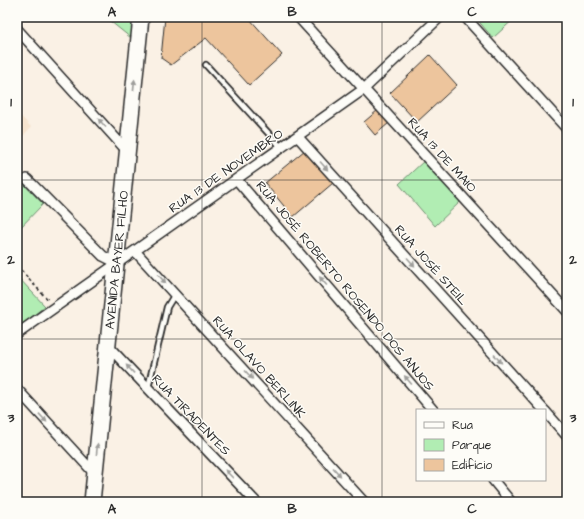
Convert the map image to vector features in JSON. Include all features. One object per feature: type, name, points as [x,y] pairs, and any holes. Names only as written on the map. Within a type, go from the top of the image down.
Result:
[{"type":"main road","name":"AVENIDA BAYER FILHO","points":[[92,502],[141,17]]},
{"type":"street","name":"RUA 13 DE MAIO","points":[[298,17],[567,311]]},
{"type":"street","name":"RUA 13 DE NOVEMBRO","points":[[17,334],[364,89],[440,17]]},
{"type":"street","points":[[465,17],[567,129]]},
{"type":"street","points":[[17,29],[128,152]]},
{"type":"street","name":"RUA JOSÉ STEIL","points":[[298,137],[542,409]]},
{"type":"street","points":[[27,179],[103,256],[117,264]]},
{"type":"street","name":"RUA JOSÉ ROBERTO ROSENDO DOS ANJOS","points":[[237,180],[432,409]]},
{"type":"street","name":"RUA OLAVO BERLINK","points":[[135,250],[364,502]]},
{"type":"street","name":"RUA TIRADENTES","points":[[108,346],[256,502]]},
{"type":"street","points":[[17,389],[94,473]]},
{"type":"street","name":"RUA JOSÉ STEIL","points":[[546,413],[567,436]]},
{"type":"street","points":[[494,481],[511,502]]},
{"type":"lane","points":[[206,65],[282,148]]},
{"type":"lane","points":[[148,388],[168,307],[176,294]]},
{"type":"path","points":[[17,266],[55,307]]},
{"type":"shaded area","points":[[17,112],[31,127],[17,143]]},
{"type":"green space","points":[[105,17],[133,17],[131,38]]},
{"type":"green space","points":[[475,17],[516,17],[493,38]]},
{"type":"green space","points":[[425,160],[461,201],[435,226],[399,184]]},
{"type":"green space","points":[[17,177],[43,204],[17,231]]},
{"type":"green space","points":[[17,276],[45,306],[17,329]]},
{"type":"building","points":[[165,17],[248,17],[282,55],[249,85],[206,38],[171,65],[161,58]]},
{"type":"building","points":[[430,55],[457,85],[417,122],[390,93]]},
{"type":"building","points":[[378,110],[389,123],[375,135],[364,122]]},
{"type":"building","points":[[305,150],[333,183],[293,217],[265,183]]}]
